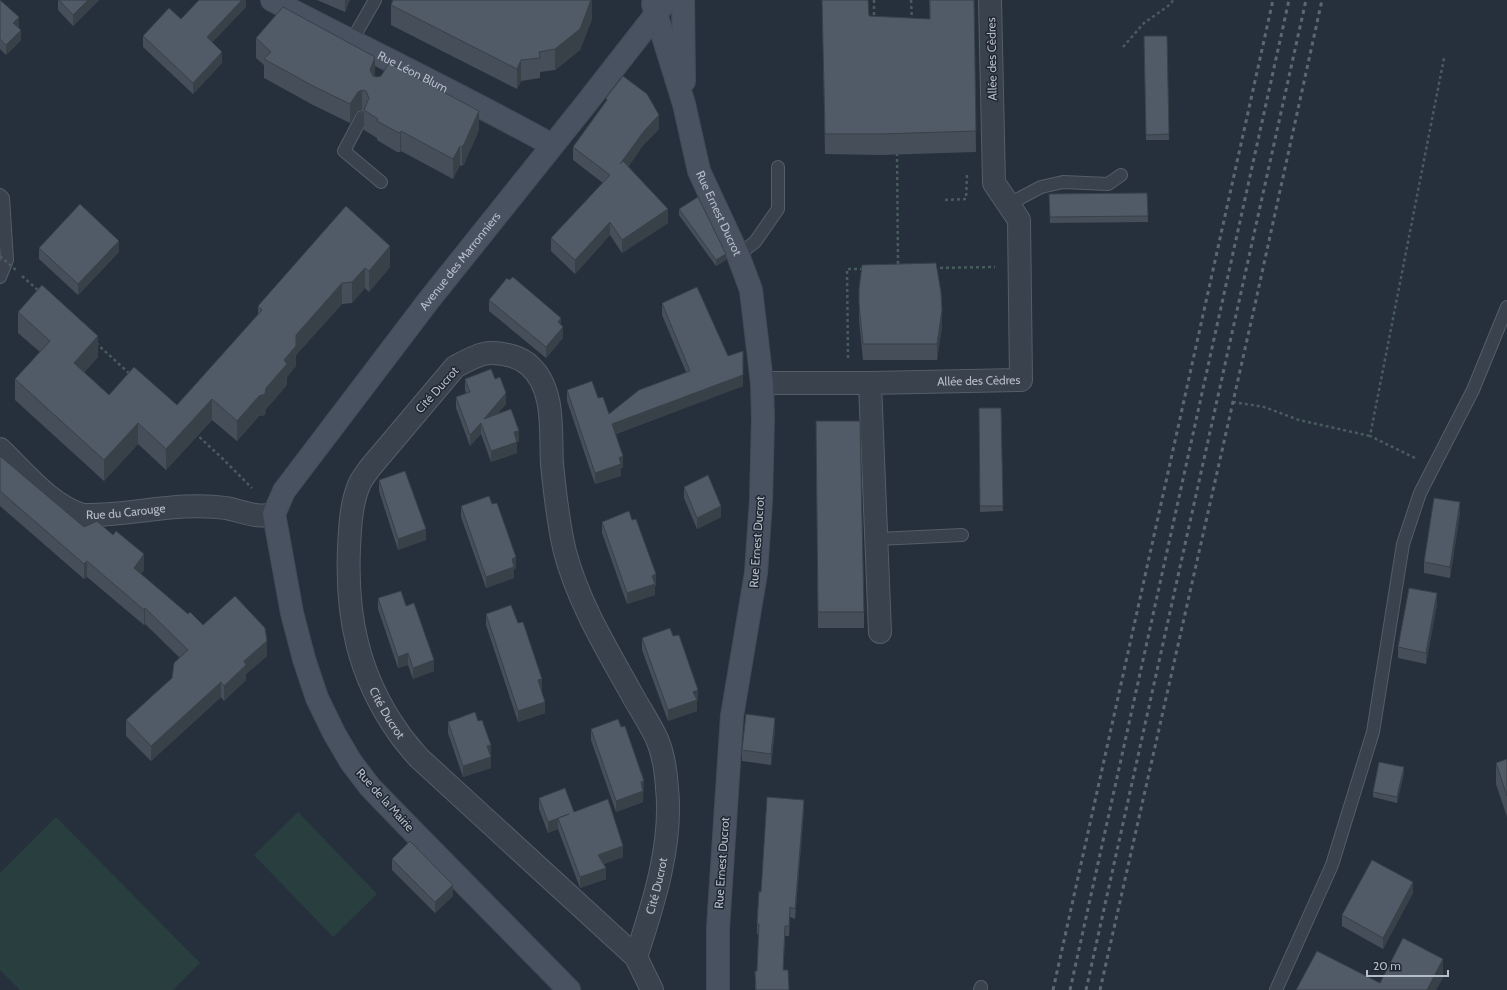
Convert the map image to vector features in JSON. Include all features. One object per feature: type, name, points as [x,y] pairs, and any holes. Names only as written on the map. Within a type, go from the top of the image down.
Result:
[{"type":"main road","name":"Rue Léon Blum","points":[[272,0],[351,42],[389,65],[517,125],[552,145]]},
{"type":"main road","points":[[683,0],[684,104]]},
{"type":"main road","points":[[658,5],[684,104]]},
{"type":"main road","name":"Avenue des Marronniers","points":[[274,514],[284,491],[429,300],[552,145],[585,106],[658,5]]},
{"type":"main road","name":"Rue Ernest Ducrot","points":[[684,104],[699,171],[738,255],[751,290],[762,384],[760,500],[756,574],[732,716],[718,928],[718,990]]},
{"type":"main road","name":"Rue de la Mairie","points":[[274,514],[292,613],[304,659],[317,698],[351,762],[370,787],[569,990]]},
{"type":"street","name":"Allée des Cèdres","points":[[870,382],[1021,380],[1019,220],[994,183],[990,0]]},
{"type":"street","name":"Cité Ducrot","points":[[636,957],[651,912],[662,864],[667,820],[667,789],[664,766],[658,741],[588,612],[566,554],[558,522],[552,462],[551,412],[545,392],[530,366],[516,358],[502,353],[488,352],[473,357],[455,367],[369,469],[359,484],[354,504],[350,533],[348,569],[350,604],[353,628],[358,649],[380,703],[398,733],[419,758],[636,957],[652,990]]},
{"type":"street","points":[[762,384],[870,382],[880,632]]},
{"type":"street","name":"Rue du Carouge","points":[[0,449],[55,502],[73,512],[83,515],[181,506],[210,506],[240,510],[258,516],[274,514]]},
{"type":"lane","points":[[351,42],[375,0]]},
{"type":"lane","points":[[362,117],[344,152],[381,182]]},
{"type":"lane","points":[[738,255],[755,242],[778,209],[778,167]]},
{"type":"lane","points":[[1008,204],[1041,187],[1063,182],[1108,184],[1121,175]]},
{"type":"lane","points":[[0,195],[3,198],[7,260],[0,277]]},
{"type":"lane","points":[[1276,990],[1332,864],[1373,732],[1403,544],[1420,493],[1473,390],[1507,307]]},
{"type":"lane","points":[[877,539],[962,535]]},
{"type":"path","points":[[874,0],[874,17],[881,19]]},
{"type":"path","points":[[911,0],[912,24]]},
{"type":"path","points":[[1123,47],[1144,23],[1171,4],[1173,0]]},
{"type":"path","points":[[1370,436],[1444,58]]},
{"type":"path","points":[[897,148],[898,269]]},
{"type":"path","points":[[0,256],[41,293]]},
{"type":"path","points":[[928,268],[1020,266]]},
{"type":"path","points":[[848,382],[847,270],[869,269]]},
{"type":"path","points":[[93,340],[134,378]]},
{"type":"path","points":[[1233,402],[1264,407],[1299,420],[1370,436],[1434,467]]},
{"type":"path","points":[[193,431],[248,484]]},
{"type":"green space","points":[[298,812],[377,894],[333,937],[254,855]]},
{"type":"green space","points":[[56,817],[200,963],[173,990],[20,990],[0,970],[0,873]]},
{"type":"building","points":[[0,0],[19,17],[13,23],[21,30],[6,45],[0,39]]},
{"type":"building","points":[[59,0],[88,0],[73,15]]},
{"type":"building","points":[[199,0],[242,0],[207,37],[222,52],[193,83],[143,36],[169,8],[181,19]]},
{"type":"building","points":[[393,0],[591,0],[580,29],[555,49],[539,52],[540,58],[521,60],[517,69],[391,5]]},
{"type":"building","points":[[822,0],[868,0],[869,16],[930,19],[930,0],[974,0],[976,131],[825,134]]},
{"type":"building","points":[[283,7],[375,57],[370,70],[373,76],[381,76],[389,63],[479,111],[464,144],[462,147],[460,146],[453,159],[401,131],[400,133],[397,132],[377,121],[378,119],[364,110],[369,98],[366,91],[362,90],[358,92],[350,104],[313,86],[264,59],[271,52],[256,38]]},
{"type":"building","points":[[1144,36],[1167,36],[1169,134],[1146,135]]},
{"type":"building","points":[[623,76],[647,94],[659,115],[644,131],[620,164],[623,161],[668,209],[622,240],[610,222],[575,260],[551,238],[610,175],[573,147],[607,100],[606,98]]},
{"type":"building","points":[[1147,193],[1148,216],[1050,217],[1049,194]]},
{"type":"building","points":[[698,197],[726,254],[716,260],[679,209]]},
{"type":"building","points":[[80,204],[119,241],[78,284],[39,248]]},
{"type":"building","points":[[346,206],[390,246],[369,271],[365,268],[352,282],[342,283],[296,335],[296,346],[284,360],[287,364],[266,388],[265,394],[259,396],[237,421],[212,399],[166,449],[138,423],[104,460],[15,379],[50,341],[18,312],[42,285],[98,336],[74,363],[109,395],[134,367],[177,405],[262,310],[258,306]]},
{"type":"building","points":[[936,263],[941,292],[942,310],[937,344],[863,344],[859,304],[862,265]]},
{"type":"building","points":[[513,277],[561,318],[558,322],[563,327],[546,347],[489,300],[507,278],[509,280]]},
{"type":"building","points":[[697,287],[728,356],[743,351],[743,375],[612,424],[623,456],[619,458],[621,464],[595,473],[567,390],[592,381],[598,398],[603,397],[609,414],[639,390],[690,371],[662,303]]},
{"type":"building","points":[[491,369],[495,379],[500,377],[506,393],[484,419],[511,409],[519,431],[514,432],[517,442],[491,451],[481,423],[470,435],[456,397],[470,392],[465,379]]},
{"type":"building","points":[[979,408],[1001,408],[1003,506],[980,506]]},
{"type":"building","points":[[816,421],[860,421],[864,612],[818,612]]},
{"type":"building","points":[[0,456],[84,527],[97,521],[113,535],[116,531],[144,554],[134,568],[188,614],[190,612],[203,625],[235,596],[265,628],[267,641],[244,661],[246,665],[224,686],[221,682],[151,746],[126,720],[172,678],[174,663],[188,650],[145,608],[144,610],[87,561],[84,564],[0,491]]},
{"type":"building","points":[[405,471],[426,529],[398,539],[379,480]]},
{"type":"building","points":[[708,475],[721,506],[697,518],[684,487]]},
{"type":"building","points":[[489,496],[492,504],[497,503],[516,557],[512,559],[514,567],[486,577],[461,506]]},
{"type":"building","points":[[1434,498],[1460,502],[1450,567],[1424,562]]},
{"type":"building","points":[[629,511],[632,520],[636,519],[656,574],[652,576],[655,584],[627,593],[602,522]]},
{"type":"building","points":[[1409,588],[1437,593],[1426,653],[1398,647]]},
{"type":"building","points":[[401,591],[406,606],[414,603],[434,660],[413,668],[408,653],[398,657],[378,598]]},
{"type":"building","points":[[511,605],[518,623],[523,622],[542,679],[538,680],[545,702],[518,711],[486,614]]},
{"type":"building","points":[[670,628],[673,636],[679,635],[698,690],[693,692],[697,700],[668,710],[642,638]]},
{"type":"building","points":[[475,712],[478,721],[482,720],[491,745],[487,746],[491,757],[463,766],[448,722]]},
{"type":"building","points":[[746,714],[775,718],[771,754],[742,750]]},
{"type":"building","points":[[618,719],[621,727],[625,726],[644,781],[641,782],[643,791],[616,801],[591,729]]},
{"type":"building","points":[[1507,759],[1507,796],[1496,763]]},
{"type":"building","points":[[1379,762],[1404,767],[1397,797],[1373,792]]},
{"type":"building","points":[[565,788],[574,812],[608,799],[623,846],[598,855],[606,868],[580,877],[558,818],[548,822],[539,798]]},
{"type":"building","points":[[767,797],[804,800],[795,909],[790,907],[789,926],[785,926],[783,970],[788,970],[789,990],[756,990],[755,971],[757,971],[759,924],[757,924],[759,891],[761,892]]},
{"type":"building","points":[[410,841],[453,885],[435,902],[392,859]]},
{"type":"building","points":[[1372,860],[1413,882],[1383,938],[1342,915]]},
{"type":"building","points":[[1403,938],[1443,959],[1427,990],[1296,990],[1317,951],[1380,983]]},
{"type":"railway","points":[[1053,990],[1273,0]]},
{"type":"railway","points":[[1070,990],[1289,0]]},
{"type":"railway","points":[[1086,990],[1306,0]]},
{"type":"railway","points":[[1100,990],[1254,309],[1322,0]]}]
